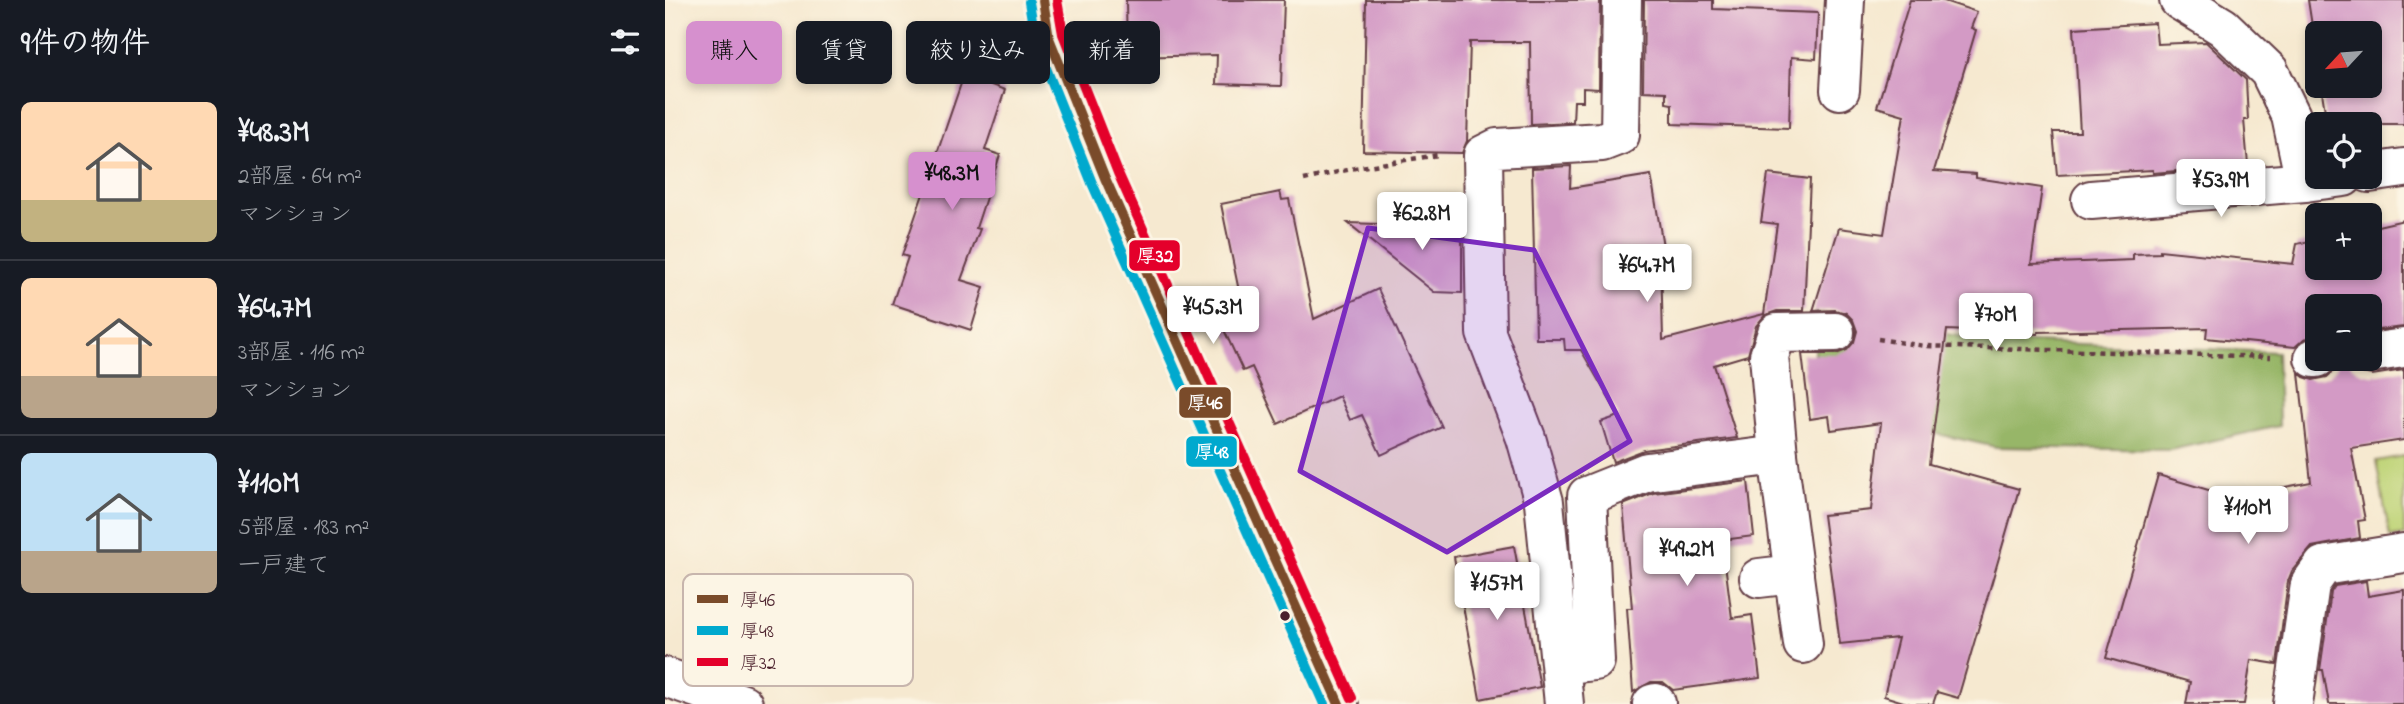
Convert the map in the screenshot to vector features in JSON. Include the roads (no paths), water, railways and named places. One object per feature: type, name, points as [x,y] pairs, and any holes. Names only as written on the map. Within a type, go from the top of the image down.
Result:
[{"type":"street","points":[[1043,0],[1049,38],[1105,178],[1339,704]]},
{"type":"street","points":[[1564,704],[1544,502],[1526,438],[1486,333],[1483,155],[1497,148],[1602,142],[1619,135],[1622,0]]},
{"type":"street","points":[[1839,90],[1845,0]]},
{"type":"street","points":[[2091,200],[2305,182],[2291,116],[2269,71],[2223,27],[2179,0]]},
{"type":"street","points":[[2382,171],[2404,168]]},
{"type":"street","points":[[1803,644],[1777,576],[1778,455],[1769,356],[1777,333],[1835,332]]},
{"type":"street","points":[[2382,351],[2404,348]]},
{"type":"street","points":[[1561,666],[1595,661],[1587,496],[1647,472],[1778,455]]},
{"type":"street","points":[[2293,704],[2310,584],[2323,566],[2404,553]]},
{"type":"street","points":[[665,677],[683,683]]},
{"type":"street","points":[[691,686],[743,704]]}]
